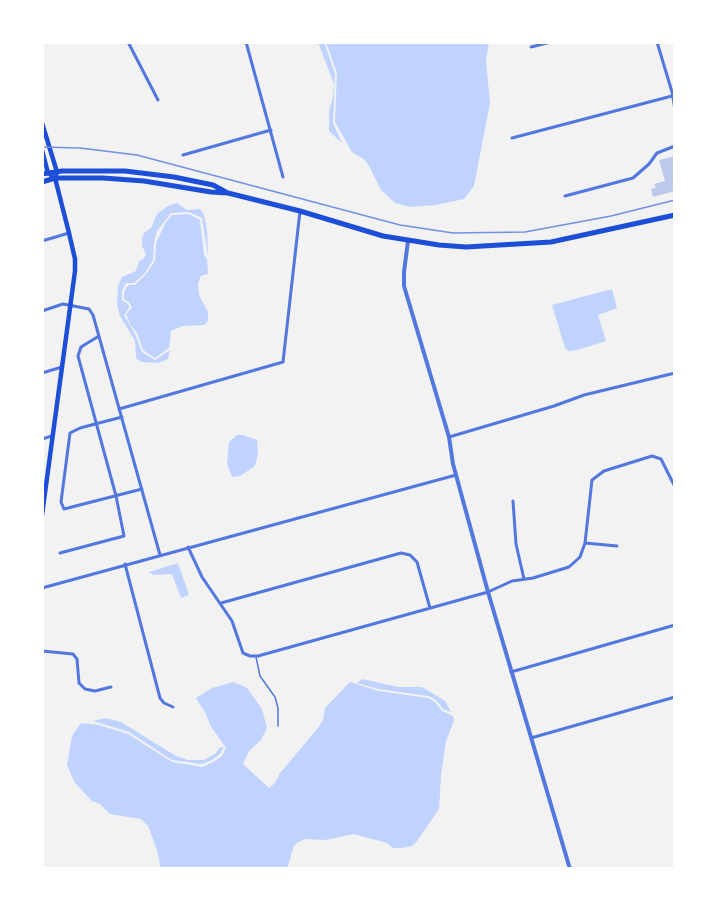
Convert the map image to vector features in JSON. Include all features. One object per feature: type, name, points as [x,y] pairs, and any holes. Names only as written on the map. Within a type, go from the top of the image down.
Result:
[{"type":"main road","points":[[42,123],[75,259],[42,515]]},
{"type":"main road","points":[[42,150],[45,173],[144,182],[228,193],[300,211],[354,229],[408,241],[466,247],[551,242],[675,215]]},
{"type":"main road","points":[[42,182],[56,175]]},
{"type":"street","points":[[128,42],[158,99]]},
{"type":"street","points":[[246,42],[283,177]]},
{"type":"street","points":[[531,47],[551,42]]},
{"type":"street","points":[[657,42],[673,94],[675,110]]},
{"type":"street","points":[[512,138],[673,94]]},
{"type":"street","points":[[183,155],[271,130]]},
{"type":"street","points":[[565,196],[633,178],[649,164],[657,153],[675,146]]},
{"type":"street","points":[[119,409],[283,362],[300,211]]},
{"type":"street","points":[[42,241],[69,233]]},
{"type":"street","points":[[408,241],[404,286],[449,436],[456,475],[488,592],[570,869]]},
{"type":"street","points":[[42,311],[63,304],[89,309],[93,315],[160,555]]},
{"type":"street","points":[[60,554],[124,536],[116,496],[78,356],[81,348],[99,336]]},
{"type":"street","points":[[42,373],[62,367]]},
{"type":"street","points":[[449,436],[554,406],[584,395],[675,372]]},
{"type":"street","points":[[122,417],[70,433],[61,502],[64,509],[141,489]]},
{"type":"street","points":[[42,439],[53,436]]},
{"type":"street","points":[[188,547],[202,578],[232,621],[243,653],[256,656],[488,592],[512,581],[533,578],[569,567],[580,557],[585,543],[592,480],[604,471],[652,456],[661,459],[675,487]]},
{"type":"street","points":[[42,588],[456,475]]},
{"type":"street","points":[[513,501],[516,543],[524,579]]},
{"type":"street","points":[[585,543],[618,546]]},
{"type":"street","points":[[221,603],[401,553],[410,555],[417,562],[430,608]]},
{"type":"street","points":[[125,564],[160,698],[164,703],[173,707]]},
{"type":"street","points":[[511,672],[675,625]]},
{"type":"street","points":[[42,651],[73,654],[77,659],[79,683],[85,689],[95,691],[111,687]]},
{"type":"street","points":[[531,738],[675,697]]},
{"type":"lane","points":[[256,656],[260,676],[275,697],[278,708],[278,726]]},
{"type":"water","points":[[318,42],[324,42],[335,74],[333,123],[342,143],[329,131],[329,111],[334,84]]},
{"type":"water","points":[[326,42],[489,42],[486,61],[490,103],[474,186],[464,199],[436,205],[410,207],[395,203],[381,190],[365,160],[352,152],[335,122],[337,73]]},
{"type":"water","points":[[177,203],[187,210],[200,209],[204,215],[208,256],[202,218],[189,212],[171,213],[157,231],[153,260],[145,273],[134,283],[126,283],[122,291],[122,300],[128,304],[129,308],[124,315],[142,352],[155,360],[170,350],[168,359],[158,363],[141,362],[136,358],[135,341],[120,316],[117,304],[118,286],[122,277],[136,271],[139,261],[146,254],[142,246],[142,238],[144,233],[151,228],[157,214]]},
{"type":"water","points":[[189,214],[200,220],[204,255],[207,259],[208,274],[201,276],[198,284],[199,295],[208,312],[208,321],[204,325],[182,326],[171,331],[169,348],[155,358],[143,350],[137,333],[130,324],[126,314],[132,308],[124,299],[124,292],[128,285],[135,285],[146,274],[155,261],[156,243],[166,222],[172,215]]},
{"type":"water","points":[[612,289],[617,308],[598,315],[606,341],[569,351],[565,348],[552,305]]},
{"type":"water","points":[[237,435],[257,440],[258,454],[255,466],[240,476],[232,477],[227,464],[229,442]]},
{"type":"water","points":[[178,563],[189,595],[181,598],[172,574],[153,575],[149,572]]},
{"type":"water","points":[[362,679],[398,687],[422,687],[445,701],[451,712],[443,709],[436,700],[428,696],[378,689],[357,683]]},
{"type":"water","points":[[233,682],[247,688],[262,709],[267,728],[261,740],[249,751],[243,764],[269,788],[318,728],[323,720],[325,708],[350,682],[378,691],[428,698],[435,702],[442,711],[453,716],[454,721],[446,741],[439,809],[417,841],[412,846],[393,848],[387,843],[354,834],[325,840],[304,839],[294,845],[287,869],[161,869],[148,826],[141,819],[110,814],[100,804],[92,801],[75,783],[67,765],[72,736],[81,723],[99,725],[128,734],[172,762],[202,767],[222,756],[226,748],[210,725],[196,698],[212,688]]},
{"type":"water","points":[[105,718],[121,722],[176,756],[188,760],[204,760],[216,753],[219,748],[224,747],[220,754],[202,764],[172,760],[129,732],[93,721]]},
{"type":"building","points":[[675,156],[675,191],[653,197],[651,189],[656,188],[654,184],[665,181],[659,160]]},
{"type":"railway","points":[[42,147],[80,148],[137,155],[400,225],[453,233],[525,232],[611,216],[675,200]]}]
